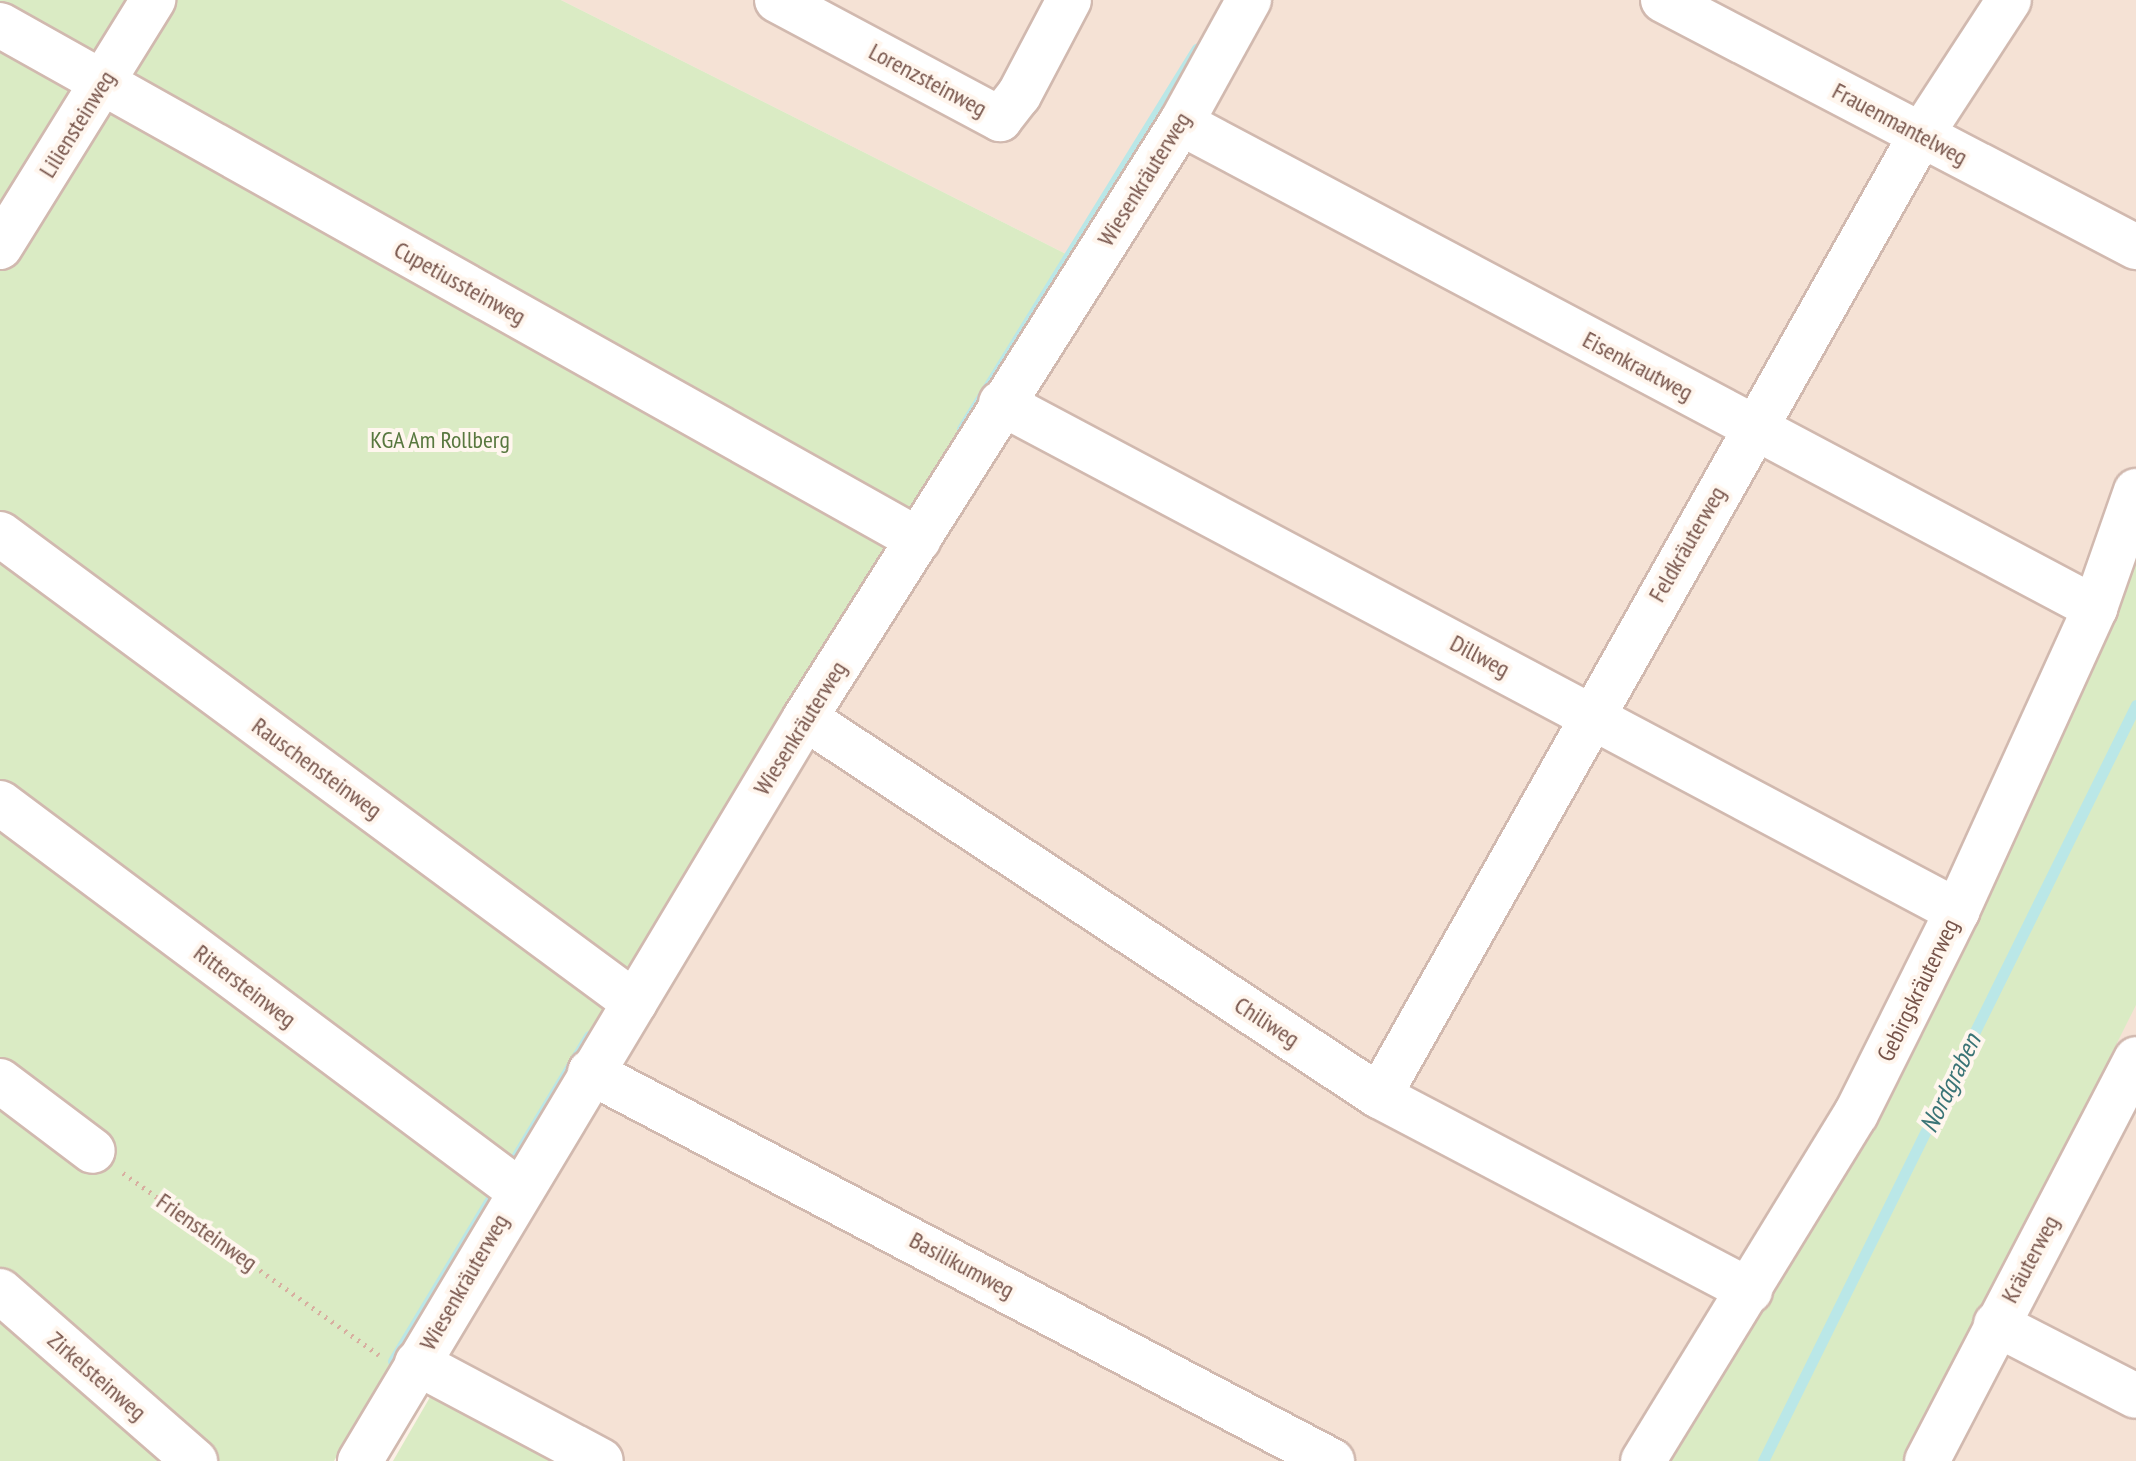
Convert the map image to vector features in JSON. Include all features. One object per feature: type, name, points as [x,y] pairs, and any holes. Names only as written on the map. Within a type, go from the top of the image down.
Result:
[{"type":"lane","name":"Liliensteinweg","points":[[0,247],[153,0]]},
{"type":"lane","name":"Lorenzsteinweg","points":[[777,0],[1000,119],[1019,95],[1069,0]]},
{"type":"lane","name":"Wiesenkräuterweg","points":[[360,1461],[417,1363],[504,1179],[590,1072],[623,994],[919,540],[1001,403],[1181,123],[1249,0]]},
{"type":"lane","name":"Frauenmantelweg","points":[[1663,0],[2136,247]]},
{"type":"lane","name":"Feldkräuterweg","points":[[1379,1096],[1590,715],[1921,135],[2009,0]]},
{"type":"lane","name":"Cupetiussteinweg","points":[[0,25],[919,540]]},
{"type":"lane","name":"Eisenkrautweg","points":[[1181,123],[2095,608]]},
{"type":"lane","name":"Dillweg","points":[[1001,403],[1957,911]]},
{"type":"lane","name":"Gebirgskräuterweg","points":[[1643,1461],[1856,1114],[1957,911],[2095,608],[2136,491]]},
{"type":"lane","name":"Rauschensteinweg","points":[[0,534],[623,994]]},
{"type":"lane","name":"Chiliweg","points":[[805,718],[1379,1096],[1750,1291]]},
{"type":"lane","name":"Rittersteinweg","points":[[0,803],[504,1179]]},
{"type":"lane","name":"Kräuterweg","points":[[1927,1461],[2136,1059]]},
{"type":"lane","name":"Basilikumweg","points":[[590,1072],[1332,1461]]},
{"type":"lane","points":[[0,1081],[93,1151]]},
{"type":"lane","name":"Zirkelsteinweg","points":[[0,1291],[195,1461]]},
{"type":"lane","points":[[1996,1324],[2136,1396]]},
{"type":"lane","points":[[417,1363],[601,1461]]},
{"type":"path","name":"Friensteinweg","points":[[93,1151],[400,1371],[417,1363]]},
{"type":"shaded area","points":[[561,0],[2136,0],[2136,1461],[607,1461],[399,1352],[1070,256]]},
{"type":"green space","name":"KGA Am Rollberg","points":[[0,0],[561,0],[1070,256],[539,1116],[334,1461],[0,1461]]},
{"type":"green space","points":[[2136,491],[2136,1005],[1905,1461],[1643,1461],[1750,1291]]},
{"type":"green space","points":[[433,1392],[565,1461],[393,1461]]},
{"type":"waterway","points":[[962,429],[1197,49]]},
{"type":"waterway","name":"Nordgraben","points":[[1763,1461],[2136,705]]},
{"type":"waterway","points":[[507,1172],[589,1036]]},
{"type":"waterway","points":[[393,1361],[498,1187]]}]
